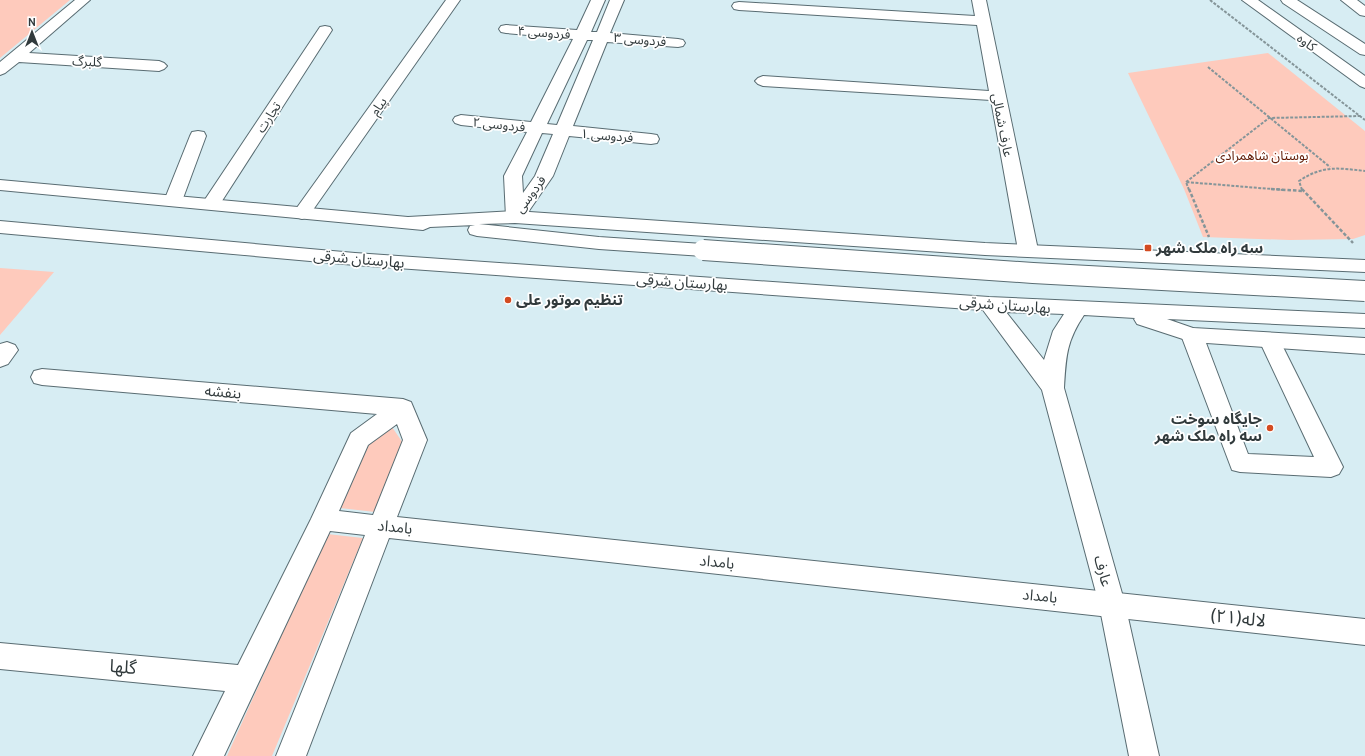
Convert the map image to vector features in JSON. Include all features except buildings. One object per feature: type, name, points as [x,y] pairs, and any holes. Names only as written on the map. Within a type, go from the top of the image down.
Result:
[{"type":"street","points":[[0,70],[83,0]]},
{"type":"street","name":"پیام","points":[[302,212],[453,0]]},
{"type":"street","name":"فردوسی","points":[[515,217],[513,176],[583,34],[598,0]]},
{"type":"street","name":"فردوسی","points":[[515,217],[544,176],[618,0]]},
{"type":"street","name":"عارف شمالی","points":[[979,0],[1028,250]]},
{"type":"street","name":"کاوه","points":[[1249,0],[1365,83]]},
{"type":"street","points":[[1288,0],[1365,51]]},
{"type":"street","points":[[1348,0],[1365,12]]},
{"type":"street","points":[[739,6],[983,21]]},
{"type":"street","name":"فردوسی ۴","points":[[506,29],[603,36]]},
{"type":"street","name":"تجارت","points":[[211,204],[325,30]]},
{"type":"street","name":"فردوسی ۳","points":[[603,36],[678,43]]},
{"type":"street","points":[[1304,40],[1365,98]]},
{"type":"street","name":"گلبرگ","points":[[15,57],[159,66]]},
{"type":"street","points":[[763,81],[998,96]]},
{"type":"street","name":"فردوسی ۲","points":[[461,120],[563,131]]},
{"type":"street","name":"فردوسی ۱","points":[[563,131],[651,139]]},
{"type":"street","points":[[173,201],[198,136]]},
{"type":"street","points":[[0,185],[410,222],[599,242],[1041,273],[1365,292]]},
{"type":"street","points":[[410,222],[515,217],[969,248],[1365,265]]},
{"type":"street","name":"بهارستان شرقی","points":[[0,227],[355,259],[989,304],[1365,321]]},
{"type":"street","points":[[1182,258],[1313,273],[1331,279],[1344,286],[1353,295],[1355,304],[1349,309],[1318,314],[1265,317]]},
{"type":"street","points":[[989,304],[1052,388]]},
{"type":"street","points":[[1052,388],[1055,357],[1063,331],[1078,309]]},
{"type":"street","points":[[1118,310],[1192,335],[1365,346]]},
{"type":"street","points":[[1192,335],[1240,462],[1331,467],[1270,340]]},
{"type":"street","name":"بنفشه","points":[[42,377],[403,408]]},
{"type":"street","name":"عارف","points":[[1052,388],[1112,604],[1144,756]]},
{"type":"street","points":[[208,756],[323,520],[359,439],[403,408],[416,440],[291,756]]},
{"type":"street","name":"بامداد","points":[[323,520],[1112,604]]},
{"type":"street","name":"لاله(۲۱)","points":[[1112,604],[1365,632]]},
{"type":"street","name":"گلها","points":[[0,656],[246,679]]},
{"type":"path","points":[[1210,0],[1365,120]]},
{"type":"path","points":[[1208,67],[1330,167]]},
{"type":"path","points":[[1186,182],[1270,118],[1361,116]]},
{"type":"path","points":[[1357,246],[1303,191],[1299,181],[1311,172],[1330,167],[1365,171]]},
{"type":"path","points":[[1186,182],[1303,191]]},
{"type":"path","points":[[1186,182],[1210,238]]},
{"type":"green space","points":[[0,0],[70,0],[0,58]]},
{"type":"green space","name":"بوستان شاهمرادی","points":[[1268,53],[1365,131],[1365,235],[1353,239],[1290,240],[1203,237],[1184,189],[1128,73]]},
{"type":"green space","points":[[0,268],[54,272],[0,335]]},
{"type":"green space","points":[[392,427],[403,443],[375,512],[340,508],[370,442]]},
{"type":"green space","points":[[327,534],[363,538],[272,756],[227,756]]},
{"type":"place","name":"سه راه ملک شهر","points":[[1148,248]]},
{"type":"place","name":"تنظیم موتور علی","points":[[508,300]]},
{"type":"place","name":"جایگاه سوخت سه راه ملک شهر","points":[[1270,428]]}]
